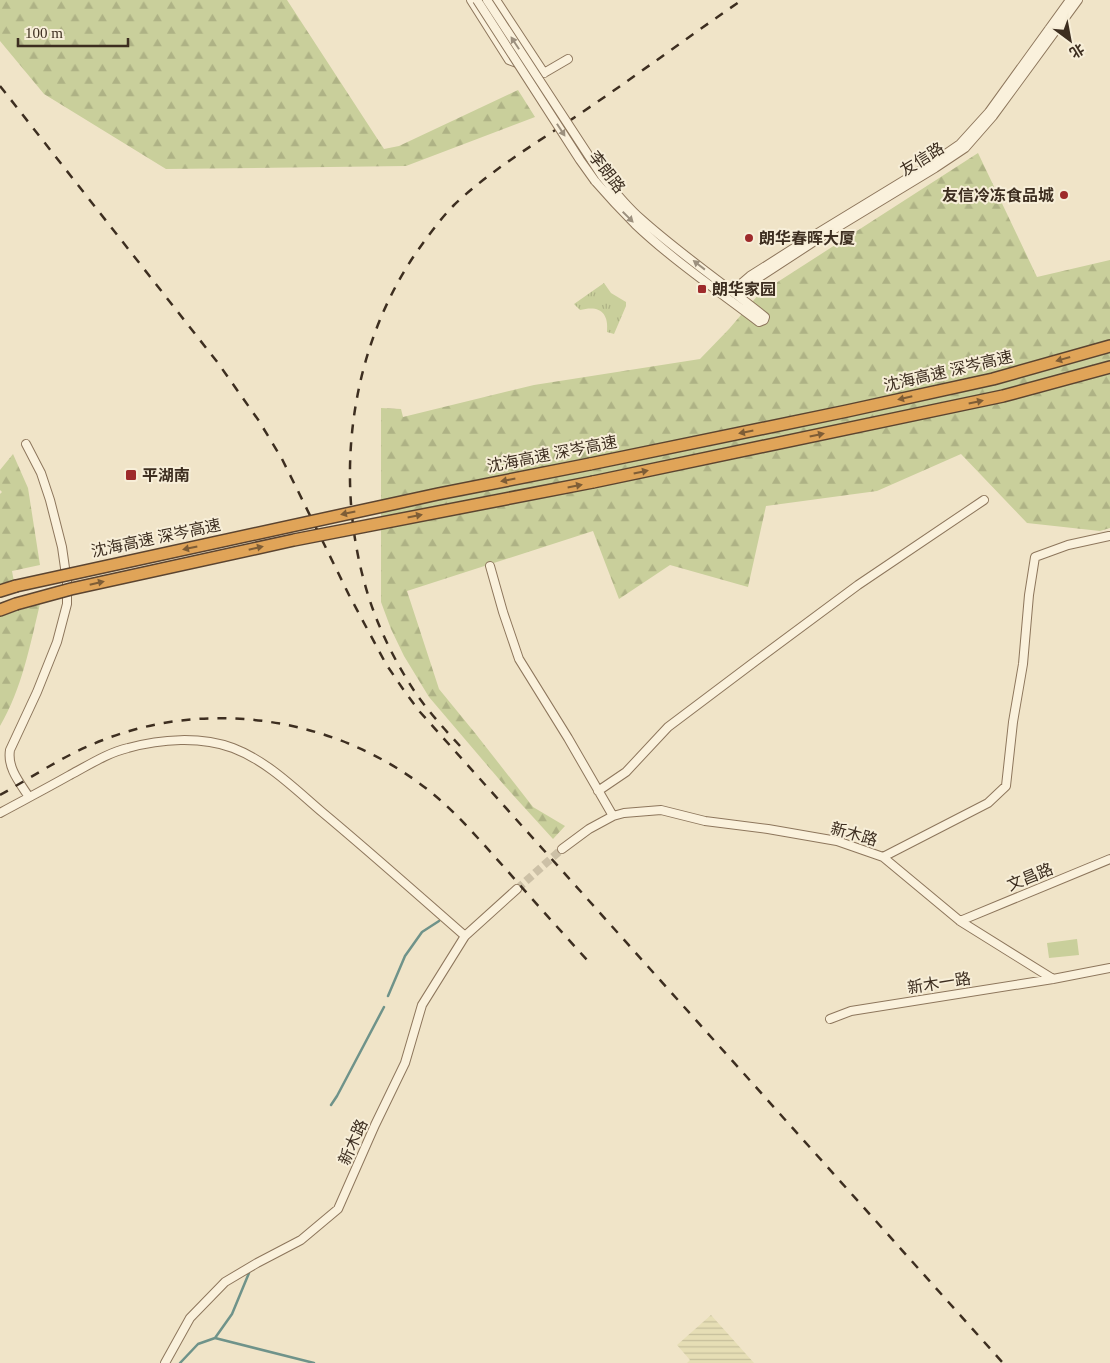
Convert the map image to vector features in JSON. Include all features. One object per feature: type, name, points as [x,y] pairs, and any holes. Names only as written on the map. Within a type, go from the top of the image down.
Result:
[{"type":"highway","name":"沈海高速 深岑高速","points":[[0,591],[344,514],[847,411],[983,381],[1110,346]]},
{"type":"highway","name":"沈海高速 深岑高速","points":[[0,610],[71,589],[294,540],[593,482],[1003,396],[1110,367]]},
{"type":"street","points":[[471,0],[509,60],[544,73]]},
{"type":"street","name":"李朗路","points":[[477,0],[580,160],[598,179],[640,219],[737,295],[762,319],[675,258],[616,206],[598,179],[487,0]]},
{"type":"street","points":[[496,0],[544,73]]},
{"type":"street","name":"友信路","points":[[737,295],[743,282],[750,276],[960,144],[989,112],[1070,0]]},
{"type":"street","name":"友信路","points":[[737,295],[755,280],[965,148],[993,116],[1078,0]]},
{"type":"street","points":[[544,73],[568,59]]},
{"type":"street","points":[[26,444],[41,473],[50,500],[62,547],[67,582],[67,604],[57,642],[37,692],[10,750],[9,756],[13,771],[30,797]]},
{"type":"street","points":[[598,791],[626,772],[668,727],[858,584],[984,500]]},
{"type":"street","points":[[883,857],[988,803],[1006,786],[1035,558],[1068,545],[1109,536]]},
{"type":"street","points":[[490,566],[519,658],[613,816]]},
{"type":"street","points":[[0,812],[103,757],[127,748],[183,740],[207,742],[232,748],[255,758],[282,778],[465,936]]},
{"type":"street","name":"新木路","points":[[562,849],[589,829],[613,816],[624,813],[661,810],[705,821],[768,829],[837,841],[883,857],[960,921],[1053,980]]},
{"type":"street","name":"文昌路","points":[[960,921],[1110,859]]},
{"type":"street","name":"新木路","points":[[165,1363],[190,1318],[225,1282],[301,1240],[338,1209],[405,1063],[422,1005],[465,936],[517,889]]},
{"type":"street","points":[[1053,980],[1110,968]]},
{"type":"street","name":"新木一路","points":[[830,1019],[851,1011],[1053,980]]},
{"type":"shaded area","points":[[711,1315],[754,1363],[687,1363],[690,1360],[677,1345]]},
{"type":"green space","points":[[0,0],[287,0],[384,149],[399,146],[518,90],[535,117],[406,166],[166,169],[44,94],[0,41]]},
{"type":"green space","points":[[978,153],[1037,277],[1110,260],[1110,528],[1100,531],[1027,523],[961,454],[877,491],[766,506],[748,587],[670,565],[619,599],[593,531],[407,591],[439,689],[533,807],[565,826],[553,839],[429,697],[404,656],[391,629],[381,602],[381,408],[401,409],[403,417],[534,385],[700,359],[759,294]]},
{"type":"green space","points":[[604,283],[611,293],[626,302],[614,334],[607,332],[606,319],[597,309],[580,310],[574,304]]},
{"type":"green space","points":[[13,454],[28,488],[40,565],[12,571],[14,582],[0,586],[0,494],[2,492],[0,490],[0,470]]},
{"type":"green space","points":[[40,604],[20,682],[0,726],[0,616]]},
{"type":"green space","points":[[1077,939],[1079,955],[1049,958],[1047,943]]},
{"type":"waterway","points":[[388,996],[405,956],[422,932],[439,921]]},
{"type":"waterway","points":[[331,1105],[384,1007]]},
{"type":"waterway","points":[[215,1338],[232,1314],[249,1273]]},
{"type":"waterway","points":[[180,1363],[198,1344],[215,1338],[314,1363]]},
{"type":"tunnel","points":[[517,889],[562,849]]},
{"type":"railway","points":[[460,746],[422,702],[397,662],[374,613],[358,557],[352,512],[350,466],[354,420],[362,375],[376,331],[394,289],[418,250],[454,205],[484,180],[532,145],[742,0]]},
{"type":"railway","points":[[0,86],[218,363],[259,421],[282,459],[349,595],[386,664],[420,712],[1003,1363]]},
{"type":"railway","points":[[0,795],[89,746],[146,727],[190,720],[235,719],[279,723],[322,734],[364,750],[403,772],[439,799],[472,832],[587,960]]},
{"type":"place","name":"友信冷冻食品城","points":[[1064,195]]},
{"type":"place","name":"朗华春晖大厦","points":[[749,238]]},
{"type":"place","name":"朗华家园","points":[[702,289]]},
{"type":"place","name":"平湖南","points":[[131,475]]}]
